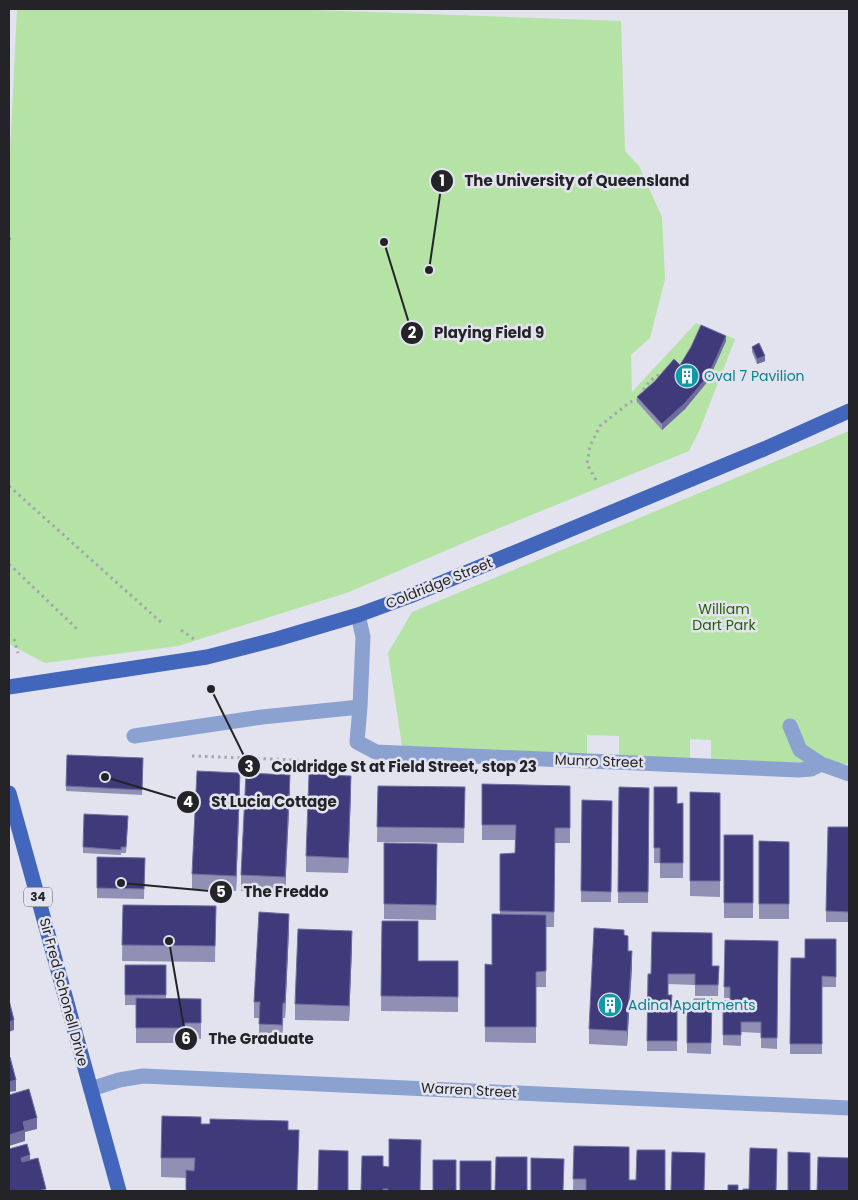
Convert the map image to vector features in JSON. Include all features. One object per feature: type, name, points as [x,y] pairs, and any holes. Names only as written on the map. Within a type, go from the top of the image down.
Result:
[{"type":"main road","name":"Coldridge Street","points":[[9,687],[202,658],[358,615],[420,592],[849,412]]},
{"type":"main road","name":"Sir Fred Schonell Drive","points":[[9,793],[119,1191]]},
{"type":"street","points":[[134,736],[262,717],[360,707],[363,636],[358,615]]},
{"type":"street","name":"Munro Street","points":[[360,707],[357,742],[376,752],[799,770],[811,769],[821,764]]},
{"type":"street","points":[[790,726],[800,750],[821,764],[849,774]]},
{"type":"street","name":"Warren Street","points":[[91,1089],[119,1080],[143,1076],[849,1108]]},
{"type":"path","points":[[9,238],[14,242]]},
{"type":"path","points":[[596,480],[587,464],[590,446],[600,426],[630,402],[638,400],[645,387],[654,377],[668,370]]},
{"type":"path","points":[[9,486],[162,624]]},
{"type":"path","points":[[9,564],[77,629]]},
{"type":"path","points":[[181,630],[195,640]]},
{"type":"path","points":[[14,639],[18,653]]},
{"type":"path","points":[[192,756],[299,760]]},
{"type":"green space","points":[[17,9],[285,9],[621,21],[625,151],[639,166],[662,217],[665,279],[650,338],[631,355],[632,392],[696,323],[735,339],[700,429],[689,451],[482,535],[349,592],[178,646],[45,663],[9,644],[9,174]]},
{"type":"green space","name":"William Dart Park","points":[[849,431],[849,764],[711,760],[711,740],[690,739],[690,759],[619,755],[619,736],[587,735],[587,755],[402,746],[388,653],[412,612]]},
{"type":"building","name":"Oval 7 Pavilion","points":[[701,325],[726,336],[708,376],[685,403],[662,424],[637,397],[655,381],[674,359],[680,365]]},
{"type":"building","points":[[759,343],[765,356],[757,359],[752,347]]},
{"type":"building","points":[[67,755],[143,758],[142,790],[66,786]]},
{"type":"building","points":[[197,771],[240,773],[236,876],[192,874]]},
{"type":"building","points":[[246,773],[290,775],[285,877],[241,875]]},
{"type":"building","points":[[309,774],[351,776],[348,858],[306,856]]},
{"type":"building","points":[[482,784],[570,786],[570,828],[555,828],[554,912],[500,911],[500,854],[515,853],[516,825],[482,825]]},
{"type":"building","points":[[378,786],[465,787],[464,828],[377,827]]},
{"type":"building","points":[[619,787],[649,788],[648,892],[618,892]]},
{"type":"building","points":[[654,787],[677,787],[677,804],[683,803],[683,863],[660,863],[660,848],[654,848]]},
{"type":"building","points":[[690,792],[720,793],[720,881],[690,881]]},
{"type":"building","points":[[582,800],[612,801],[611,892],[581,891]]},
{"type":"building","points":[[84,814],[128,816],[126,847],[121,847],[121,850],[83,847]]},
{"type":"building","points":[[828,827],[849,827],[849,912],[826,911]]},
{"type":"building","points":[[724,835],[753,835],[753,903],[724,903]]},
{"type":"building","points":[[759,841],[789,842],[789,904],[759,904]]},
{"type":"building","points":[[384,843],[437,844],[436,905],[384,904]]},
{"type":"building","points":[[97,857],[145,858],[144,889],[97,888]]},
{"type":"building","points":[[123,905],[216,906],[215,946],[122,945]]},
{"type":"building","points":[[259,912],[289,914],[285,1003],[283,1003],[282,1025],[259,1024],[260,1002],[254,1002]]},
{"type":"building","points":[[492,914],[546,915],[546,971],[536,972],[536,1027],[485,1027],[485,964],[492,965]]},
{"type":"building","points":[[382,921],[418,921],[418,961],[458,961],[458,997],[381,996]]},
{"type":"building","name":"Adina Apartments","points":[[594,928],[624,930],[624,935],[628,936],[628,951],[632,951],[627,1031],[589,1029]]},
{"type":"building","points":[[298,929],[352,931],[349,1006],[295,1004]]},
{"type":"building","points":[[652,932],[712,933],[712,966],[719,966],[718,985],[695,985],[695,974],[668,974],[668,995],[672,995],[671,1008],[677,1008],[677,1041],[647,1041],[648,974],[651,974]]},
{"type":"building","points":[[805,939],[836,939],[836,977],[822,976],[822,1044],[790,1044],[791,958],[805,958]]},
{"type":"building","points":[[725,940],[778,941],[777,1038],[761,1038],[761,1022],[741,1022],[741,1035],[723,1035],[723,1001],[730,1001],[730,987],[724,987]]},
{"type":"building","points":[[125,965],[166,965],[166,995],[125,995]]},
{"type":"building","points":[[136,998],[201,999],[201,1023],[185,1023],[184,1028],[136,1028]]},
{"type":"building","points":[[694,999],[712,999],[711,1043],[687,1043],[687,1011],[694,1011]]},
{"type":"building","points":[[9,1000],[14,1020],[9,1022]]},
{"type":"building","points":[[9,1057],[16,1080],[9,1082]]},
{"type":"building","points":[[29,1089],[37,1118],[23,1122],[25,1130],[9,1135],[9,1095]]},
{"type":"building","points":[[162,1116],[201,1117],[201,1124],[210,1124],[210,1119],[288,1121],[288,1130],[299,1130],[297,1191],[186,1191],[186,1170],[194,1171],[195,1158],[161,1158]]},
{"type":"building","points":[[389,1139],[421,1140],[420,1191],[388,1191],[388,1189],[383,1189],[383,1191],[361,1191],[362,1156],[383,1156],[383,1166],[389,1167]]},
{"type":"building","points":[[27,1144],[30,1155],[21,1158],[22,1162],[38,1158],[46,1189],[38,1191],[9,1191],[9,1149]]},
{"type":"building","points":[[574,1146],[629,1147],[629,1180],[636,1180],[637,1150],[665,1150],[665,1191],[586,1191],[586,1179],[573,1179]]},
{"type":"building","points":[[750,1148],[777,1149],[776,1191],[743,1191],[743,1189],[749,1189]]},
{"type":"building","points":[[319,1150],[348,1151],[348,1191],[318,1191]]},
{"type":"building","points":[[672,1152],[705,1153],[704,1191],[671,1191]]},
{"type":"building","points":[[788,1152],[810,1153],[810,1191],[788,1191]]},
{"type":"building","points":[[496,1157],[527,1157],[527,1191],[495,1191]]},
{"type":"building","points":[[818,1157],[849,1158],[849,1191],[817,1191]]},
{"type":"building","points":[[531,1158],[564,1159],[563,1191],[531,1191]]},
{"type":"building","points":[[433,1160],[456,1160],[456,1191],[433,1191]]},
{"type":"building","points":[[460,1161],[491,1161],[491,1191],[460,1191]]},
{"type":"building","points":[[728,1185],[738,1185],[738,1191],[728,1191]]},
{"type":"place","name":"Playing Field 9","points":[[384,242]]},
{"type":"place","name":"The University of Queensland","points":[[429,270]]},
{"type":"place","name":"Oval 7 Pavilion","points":[[687,376]]},
{"type":"place","name":"Coldridge St at Field Street, stop 23","points":[[211,689]]},
{"type":"place","name":"St Lucia Cottage","points":[[105,777]]},
{"type":"place","name":"The Freddo","points":[[121,883]]},
{"type":"place","name":"The Graduate","points":[[169,941]]},
{"type":"place","name":"Adina Apartments","points":[[610,1005]]}]
